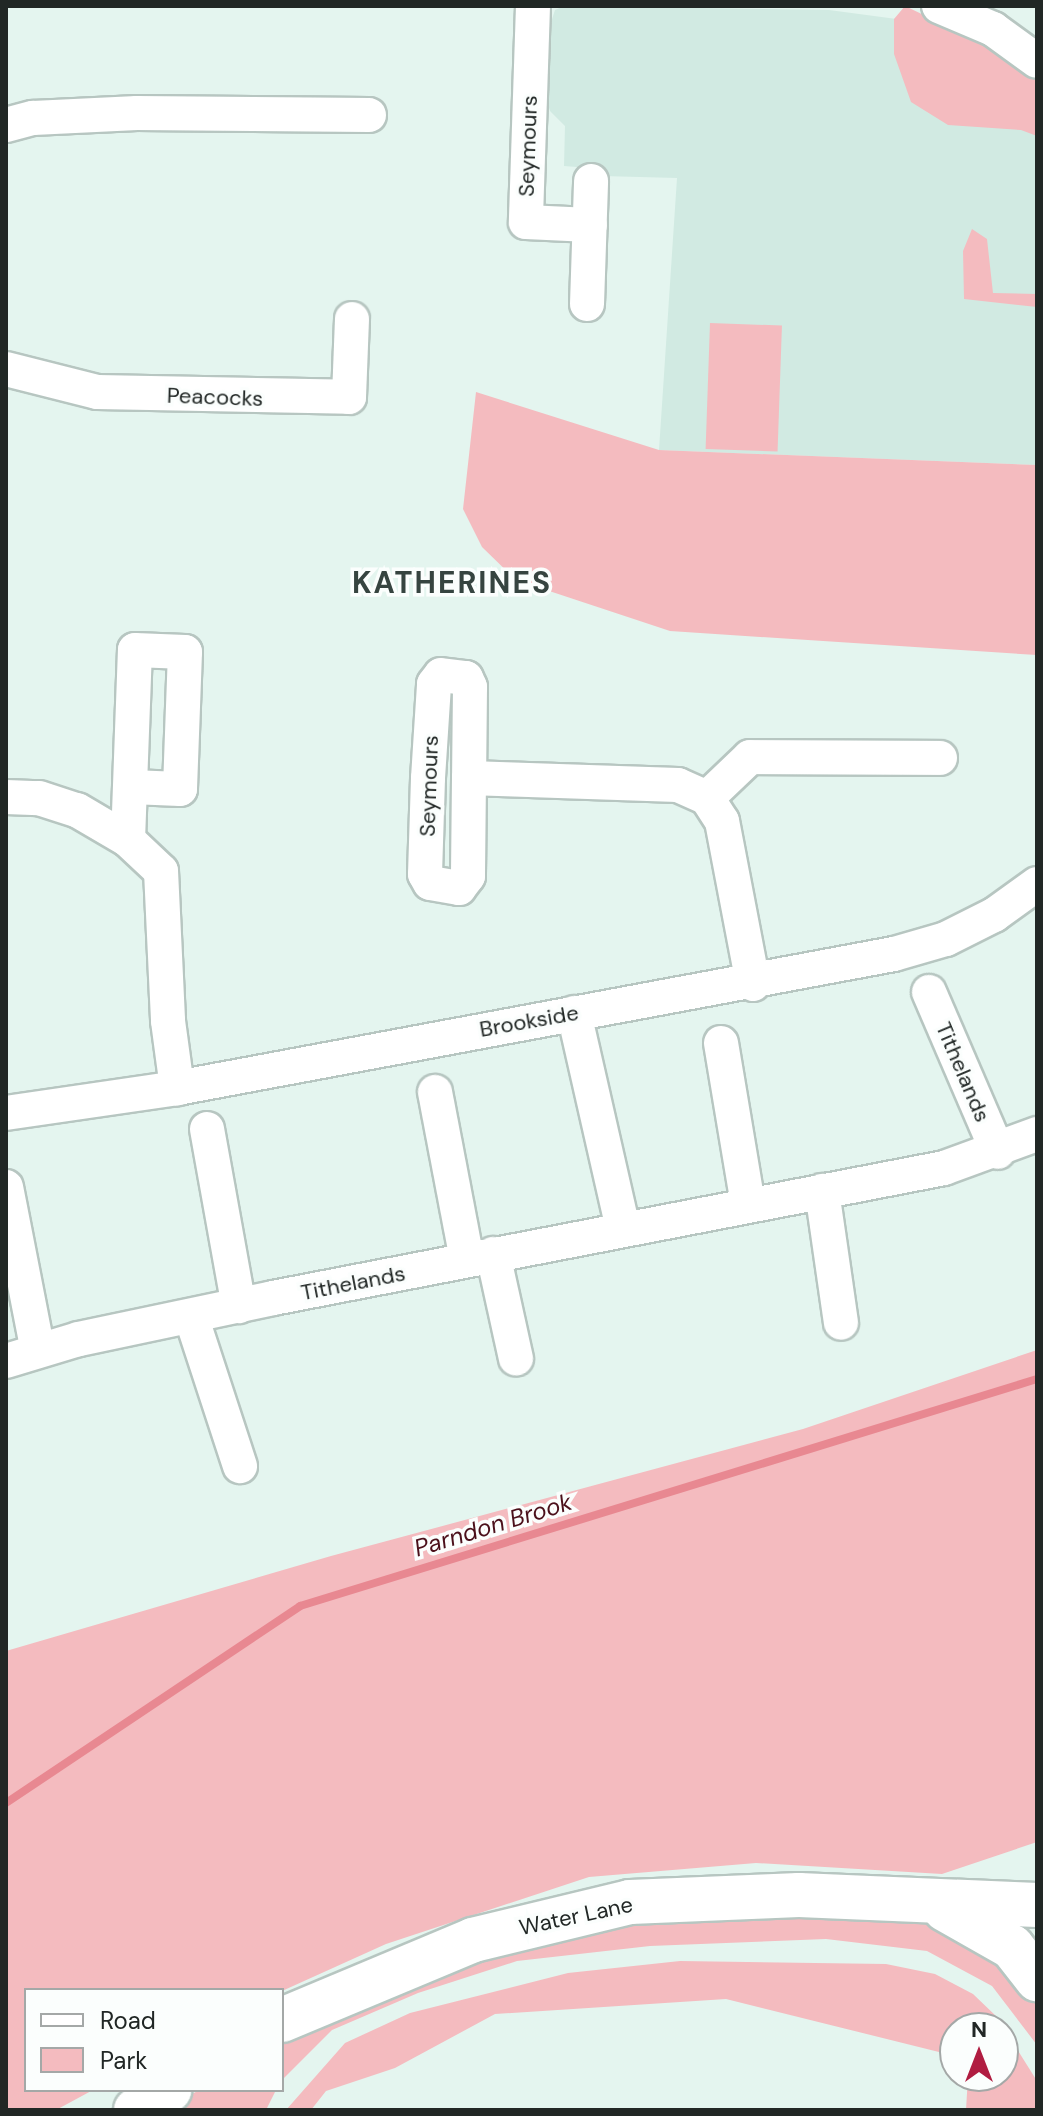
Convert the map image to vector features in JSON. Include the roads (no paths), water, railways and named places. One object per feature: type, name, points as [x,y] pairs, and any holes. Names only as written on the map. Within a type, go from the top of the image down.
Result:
[{"type":"main road","name":"Water Lane","points":[[284,2019],[473,1940],[630,1902],[799,1895],[935,1904],[1037,1905]]},
{"type":"main road","name":"Water Lane","points":[[935,1904],[1012,1947],[1037,1979]]},
{"type":"main road","points":[[136,2110],[166,2092]]},
{"type":"street","name":"Seymours","points":[[533,6],[526,222],[590,225]]},
{"type":"street","points":[[939,6],[993,29],[1037,61]]},
{"type":"street","points":[[6,125],[33,118],[137,113],[369,115]]},
{"type":"street","points":[[587,304],[591,181]]},
{"type":"street","name":"Peacocks","points":[[6,369],[97,392],[349,397],[352,319]]},
{"type":"street","name":"Seymours","points":[[441,675],[466,678],[470,687],[469,778],[468,876],[459,888],[430,883],[425,874],[428,778],[434,684],[441,675]]},
{"type":"street","points":[[753,984],[722,821],[707,798],[750,757],[940,758]]},
{"type":"street","name":"Seymours","points":[[469,778],[678,785],[707,798]]},
{"type":"street","points":[[128,840],[131,787]]},
{"type":"street","points":[[6,797],[65,804],[128,840],[161,871],[168,1021],[177,1088]]},
{"type":"street","name":"Brookside","points":[[6,1113],[177,1088],[574,1013],[753,984],[946,939],[994,915],[1037,884]]},
{"type":"street","name":"Tithelands","points":[[929,992],[998,1152]]},
{"type":"street","points":[[574,1013],[623,1228]]},
{"type":"street","points":[[721,1043],[748,1205]]},
{"type":"street","points":[[435,1092],[480,1257],[516,1359]]},
{"type":"street","points":[[207,1129],[239,1306]]},
{"type":"street","name":"Tithelands","points":[[6,1187],[22,1356],[239,1306],[623,1228],[944,1168],[998,1152],[1037,1134]]},
{"type":"street","points":[[822,1191],[841,1323]]},
{"type":"street","points":[[191,1316],[240,1466]]},
{"type":"waterway","name":"Parndon Brook","points":[[6,1803],[300,1606],[1037,1379]]},
{"type":"district","name":"KATHERINES","points":[[452,583]]}]
